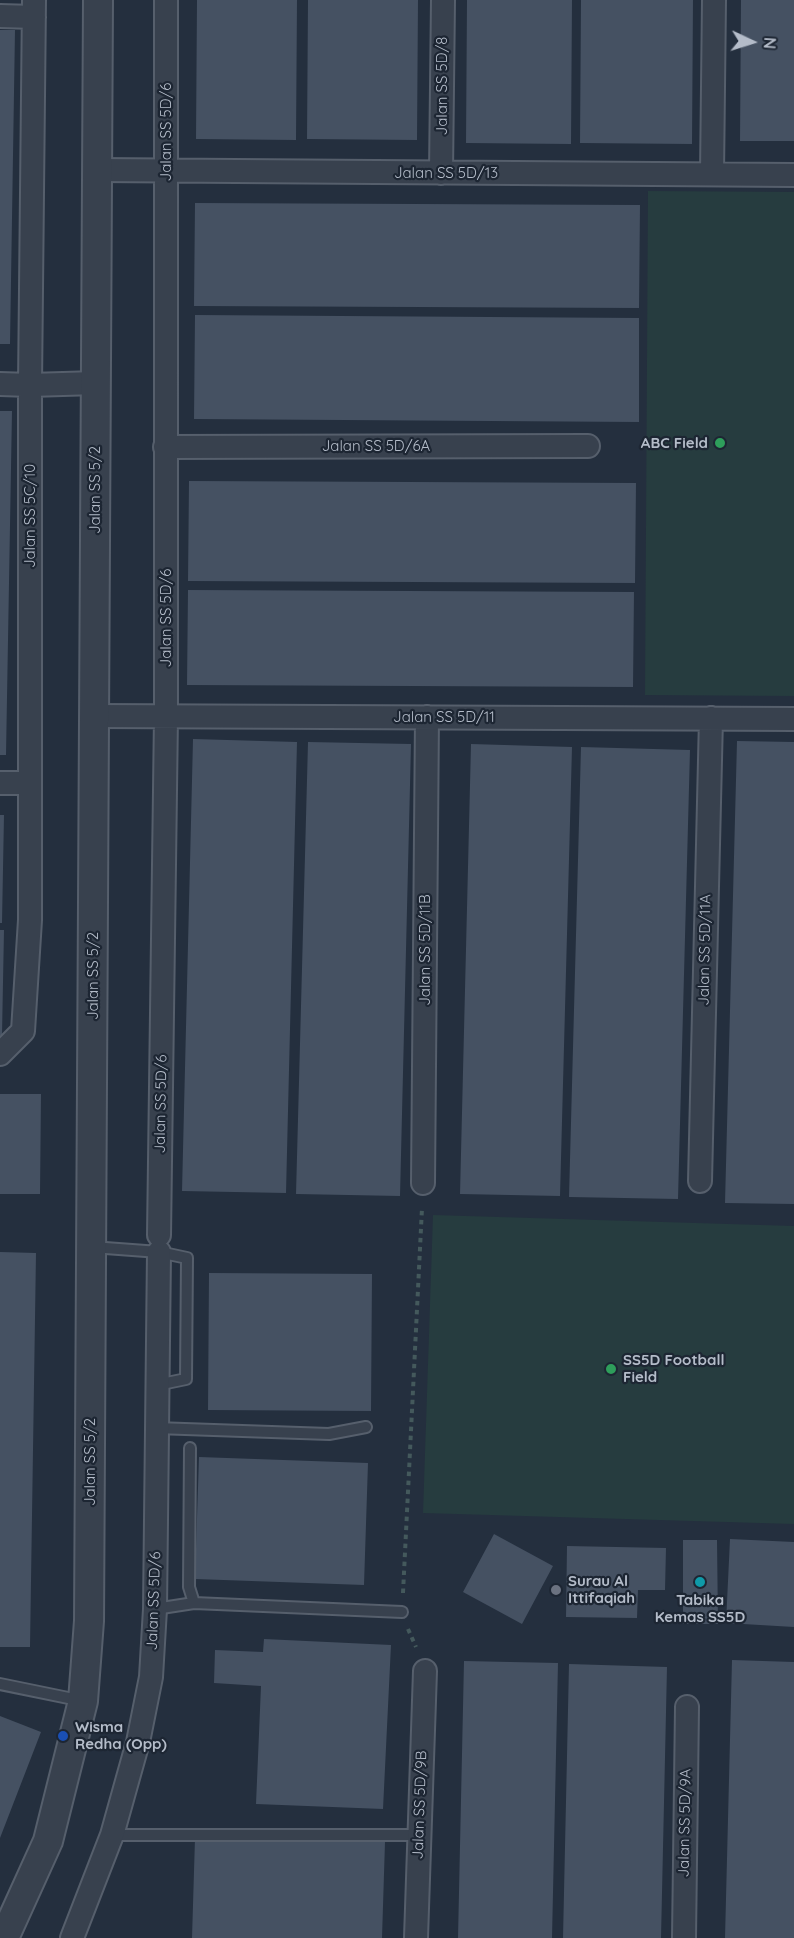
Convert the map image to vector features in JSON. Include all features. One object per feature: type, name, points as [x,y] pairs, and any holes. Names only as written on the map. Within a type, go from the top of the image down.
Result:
[{"type":"street","name":"Jalan SS 5/2","points":[[4,1938],[48,1841],[83,1701],[89,1621],[98,0]]},
{"type":"street","name":"Jalan SS 5D/6","points":[[72,1938],[112,1835],[138,1742],[151,1677],[155,1609],[166,716],[166,0]]},
{"type":"street","name":"Jalan SS 5D/8","points":[[441,173],[443,0]]},
{"type":"street","points":[[712,174],[714,0]]},
{"type":"street","points":[[0,16],[34,8]]},
{"type":"street","name":"Jalan SS 5C/10","points":[[0,1054],[23,1031],[30,920],[30,385],[34,8]]},
{"type":"street","name":"Jalan SS 5D/13","points":[[97,170],[794,175]]},
{"type":"street","points":[[0,384],[96,383]]},
{"type":"street","name":"Jalan SS 5D/6A","points":[[165,447],[588,446]]},
{"type":"street","name":"Jalan SS 5D/11","points":[[94,716],[794,718]]},
{"type":"street","name":"Jalan SS 5D/11B","points":[[423,1183],[426,717]]},
{"type":"street","name":"Jalan SS 5D/11A","points":[[700,1181],[711,718]]},
{"type":"street","points":[[0,783],[29,783]]},
{"type":"street","name":"Jalan SS 5D/9B","points":[[416,1938],[425,1671]]},
{"type":"street","name":"Jalan SS 5D/9A","points":[[684,1938],[687,1707]]},
{"type":"lane","points":[[92,1247],[159,1244]]},
{"type":"lane","points":[[156,1428],[329,1434],[366,1427]]},
{"type":"lane","points":[[190,1448],[189,1587],[194,1603]]},
{"type":"lane","points":[[155,1609],[194,1603],[402,1612]]},
{"type":"lane","points":[[0,1684],[83,1701]]},
{"type":"lane","points":[[112,1835],[418,1835]]},
{"type":"path","points":[[423,1183],[402,1612],[425,1671]]},
{"type":"green space","name":"ABC Field","points":[[648,191],[794,192],[794,696],[645,695]]},
{"type":"green space","name":"SS5D Football Field","points":[[433,1215],[794,1226],[794,1524],[423,1513]]},
{"type":"building","points":[[197,0],[297,0],[296,140],[196,139]]},
{"type":"building","points":[[308,0],[418,0],[417,140],[307,139]]},
{"type":"building","points":[[467,0],[572,0],[571,144],[466,143]]},
{"type":"building","points":[[581,0],[693,0],[692,144],[580,143]]},
{"type":"building","points":[[741,0],[794,0],[794,141],[740,141]]},
{"type":"building","points":[[0,30],[15,30],[10,344],[0,344]]},
{"type":"building","points":[[195,203],[640,205],[639,308],[194,306]]},
{"type":"building","points":[[195,315],[639,318],[639,422],[194,419]]},
{"type":"building","points":[[0,411],[12,411],[6,755],[0,755]]},
{"type":"building","points":[[189,481],[636,483],[635,583],[188,581]]},
{"type":"building","points":[[188,590],[634,592],[633,687],[187,685]]},
{"type":"building","points":[[193,739],[297,742],[286,1193],[182,1191]]},
{"type":"building","points":[[737,741],[794,742],[794,1204],[725,1203]]},
{"type":"building","points":[[308,742],[411,744],[400,1196],[296,1194]]},
{"type":"building","points":[[471,744],[572,747],[560,1196],[460,1194]]},
{"type":"building","points":[[581,747],[690,750],[678,1199],[569,1197]]},
{"type":"building","points":[[0,815],[4,815],[2,923],[0,923]]},
{"type":"building","points":[[0,930],[4,930],[2,1035],[0,1035]]},
{"type":"building","points":[[0,1094],[41,1094],[40,1194],[0,1194]]},
{"type":"building","points":[[0,1252],[36,1253],[30,1647],[0,1647]]},
{"type":"building","points":[[209,1273],[372,1274],[371,1411],[208,1410]]},
{"type":"building","points":[[199,1457],[368,1463],[364,1585],[195,1579]]},
{"type":"building","points":[[494,1534],[553,1566],[522,1624],[463,1592]]},
{"type":"building","points":[[730,1539],[794,1542],[794,1627],[726,1623]]},
{"type":"building","name":"Tabika Kemas SS5D","points":[[683,1540],[717,1540],[718,1624],[683,1624]]},
{"type":"building","points":[[567,1546],[666,1548],[665,1590],[638,1590],[637,1618],[566,1617]]},
{"type":"building","points":[[264,1639],[391,1645],[383,1809],[256,1804],[261,1686],[214,1683],[215,1650],[263,1652]]},
{"type":"building","points":[[732,1660],[794,1662],[794,1938],[725,1938]]},
{"type":"building","points":[[464,1661],[558,1663],[552,1938],[458,1938]]},
{"type":"building","points":[[569,1664],[667,1667],[661,1938],[563,1938]]},
{"type":"building","points":[[0,1716],[41,1732],[0,1838]]},
{"type":"building","points":[[195,1838],[385,1842],[382,1938],[192,1938]]},
{"type":"place","name":"ABC Field","points":[[720,443]]},
{"type":"place","name":"SS5D Football Field","points":[[611,1369]]},
{"type":"place","name":"Tabika Kemas SS5D","points":[[700,1582]]},
{"type":"place","name":"Surau Al Ittifaqiah","points":[[556,1590]]},
{"type":"place","name":"Wisma Redha (Opp)","points":[[63,1736]]}]
